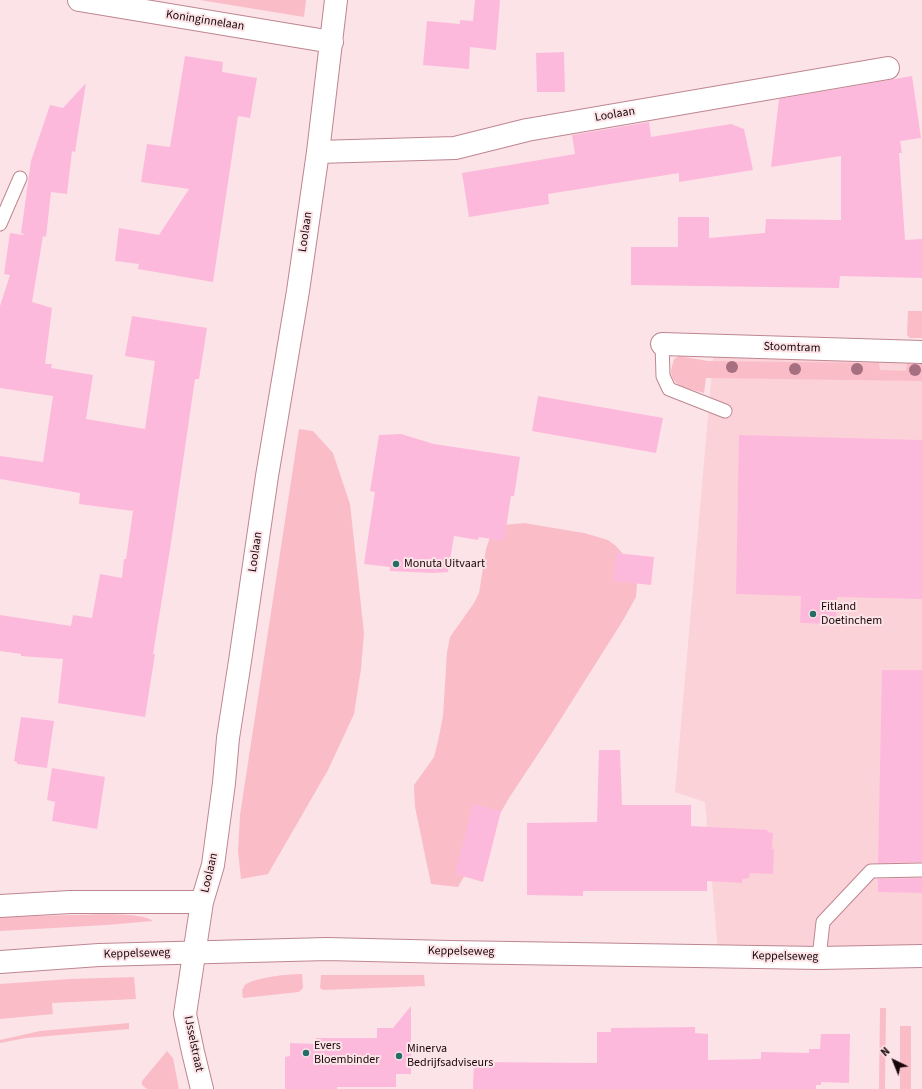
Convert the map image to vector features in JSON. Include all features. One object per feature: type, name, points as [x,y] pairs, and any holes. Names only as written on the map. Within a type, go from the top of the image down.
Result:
[{"type":"street","name":"Koninginnelaan","points":[[79,0],[332,42]]},
{"type":"street","name":"Loolaan","points":[[194,952],[202,902],[213,865],[224,783],[228,738],[267,476],[298,291],[318,152],[336,0]]},
{"type":"street","name":"Loolaan","points":[[318,152],[455,148],[527,130],[888,68]]},
{"type":"street","name":"Stoomtram","points":[[662,344],[922,352]]},
{"type":"street","points":[[0,906],[70,902],[202,902]]},
{"type":"street","name":"Keppelseweg","points":[[0,962],[85,956],[327,949],[820,958],[922,956]]},
{"type":"street","name":"IJsselstraat","points":[[194,952],[185,1014],[202,1089]]},
{"type":"lane","points":[[0,224],[20,178]]},
{"type":"lane","points":[[662,344],[663,376],[669,389],[725,411]]},
{"type":"lane","points":[[820,958],[823,922],[871,871],[922,870]]},
{"type":"shaded area","points":[[200,0],[306,0],[304,17]]},
{"type":"shaded area","points":[[908,311],[922,311],[922,338],[910,338],[907,335]]},
{"type":"shaded area","points":[[714,348],[922,353],[922,964],[719,963],[705,802],[675,792]]},
{"type":"shaded area","points":[[679,356],[708,361],[879,363],[880,370],[906,371],[907,363],[922,364],[922,381],[706,378],[704,393],[679,385],[672,377],[671,369],[674,359]]},
{"type":"shaded area","points":[[299,429],[313,431],[333,453],[350,504],[364,633],[361,669],[354,714],[328,770],[268,874],[241,879],[238,851],[240,815]]},
{"type":"shaded area","points":[[524,523],[584,533],[608,540],[616,546],[633,565],[637,583],[636,597],[622,622],[509,798],[458,887],[431,884],[415,807],[414,785],[434,757],[438,741],[443,716],[447,652],[450,637],[474,603],[479,593],[486,549],[490,537],[504,525]]},
{"type":"shaded area","points":[[101,914],[137,916],[153,921],[0,931],[0,917]]},
{"type":"shaded area","points":[[302,974],[303,988],[299,992],[243,998],[242,990],[245,985],[250,982],[273,976]]},
{"type":"shaded area","points":[[321,975],[424,975],[425,986],[323,990],[320,988]]},
{"type":"shaded area","points":[[134,977],[136,999],[52,1003],[53,1014],[0,1019],[0,984],[70,979]]},
{"type":"shaded area","points":[[880,1008],[886,1008],[885,1089],[879,1089]]},
{"type":"shaded area","points":[[129,1023],[129,1029],[26,1038],[0,1043],[0,1040],[40,1031]]},
{"type":"shaded area","points":[[900,1026],[911,1026],[911,1089],[900,1089]]},
{"type":"shaded area","points":[[167,1051],[173,1058],[179,1089],[147,1089],[142,1085],[142,1081]]},
{"type":"building","points":[[475,0],[500,0],[496,50],[470,47],[469,69],[423,65],[427,21],[460,24],[460,20],[473,21]]},
{"type":"building","points":[[564,52],[565,92],[537,92],[536,53]]},
{"type":"building","points":[[185,56],[223,62],[222,72],[257,78],[250,118],[238,116],[213,282],[138,269],[139,264],[115,261],[119,228],[159,235],[189,189],[141,182],[147,144],[170,147]]},
{"type":"building","points":[[912,76],[921,138],[900,141],[902,153],[899,153],[905,240],[922,239],[922,278],[840,276],[839,288],[631,285],[631,247],[678,247],[678,217],[709,217],[709,238],[765,233],[766,219],[841,220],[841,156],[771,167],[779,99]]},
{"type":"building","points":[[86,83],[75,152],[72,151],[67,194],[51,192],[46,237],[43,236],[32,302],[52,308],[45,364],[52,364],[51,368],[93,375],[86,419],[145,429],[155,361],[125,356],[132,316],[207,328],[199,379],[195,379],[153,654],[155,654],[145,717],[58,703],[63,659],[21,656],[21,654],[0,651],[0,615],[71,626],[73,615],[92,618],[100,574],[122,578],[124,559],[126,559],[133,511],[79,504],[80,493],[0,479],[0,456],[43,462],[53,396],[0,388],[0,306],[10,275],[4,274],[10,233],[24,234],[21,233],[31,161],[50,105],[63,108]]},
{"type":"building","points":[[649,122],[651,137],[731,124],[744,129],[753,170],[679,182],[679,173],[548,194],[549,204],[469,217],[462,173],[575,154],[572,135]]},
{"type":"building","points":[[538,396],[663,418],[656,453],[532,431]]},
{"type":"building","points":[[401,434],[434,444],[520,457],[514,496],[511,496],[504,541],[479,537],[478,540],[454,536],[448,572],[433,573],[390,571],[390,567],[364,564],[375,492],[370,491],[379,435]]},
{"type":"building","points":[[739,435],[922,440],[922,599],[837,597],[836,624],[800,623],[801,596],[736,594]]},
{"type":"building","points":[[616,553],[654,557],[651,585],[614,581]]},
{"type":"building","points":[[882,670],[922,670],[922,862],[878,863]]},
{"type":"building","points":[[21,717],[54,721],[47,768],[17,764],[17,762],[14,761]]},
{"type":"building","points":[[599,750],[620,750],[622,805],[691,805],[691,826],[768,830],[767,832],[773,833],[773,874],[750,873],[749,878],[742,879],[742,883],[707,881],[707,891],[583,891],[583,896],[527,895],[527,823],[597,822]]},
{"type":"building","points":[[52,768],[105,777],[97,829],[52,821],[55,802],[47,800]]},
{"type":"building","points":[[473,804],[501,811],[483,882],[455,874]]},
{"type":"building","points":[[922,878],[922,893],[878,892],[878,879]]},
{"type":"building","points":[[411,1006],[411,1074],[396,1074],[396,1087],[285,1089],[285,1057],[290,1056],[290,1043],[316,1044],[316,1038],[377,1038],[377,1028],[393,1028]]},
{"type":"building","points":[[695,1027],[695,1033],[708,1034],[708,1060],[761,1059],[761,1052],[809,1053],[809,1049],[820,1049],[821,1034],[850,1034],[849,1083],[821,1082],[821,1085],[816,1085],[816,1089],[473,1089],[474,1062],[597,1063],[597,1032],[611,1032],[611,1028]]},
{"type":"place","name":"Monuta Uitvaart","points":[[396,564]]},
{"type":"place","name":"Fitland Doetinchem","points":[[813,614]]},
{"type":"place","name":"Evers Bloembinder","points":[[306,1053]]},
{"type":"place","name":"Minerva Bedrijfsadviseurs","points":[[399,1056]]}]
